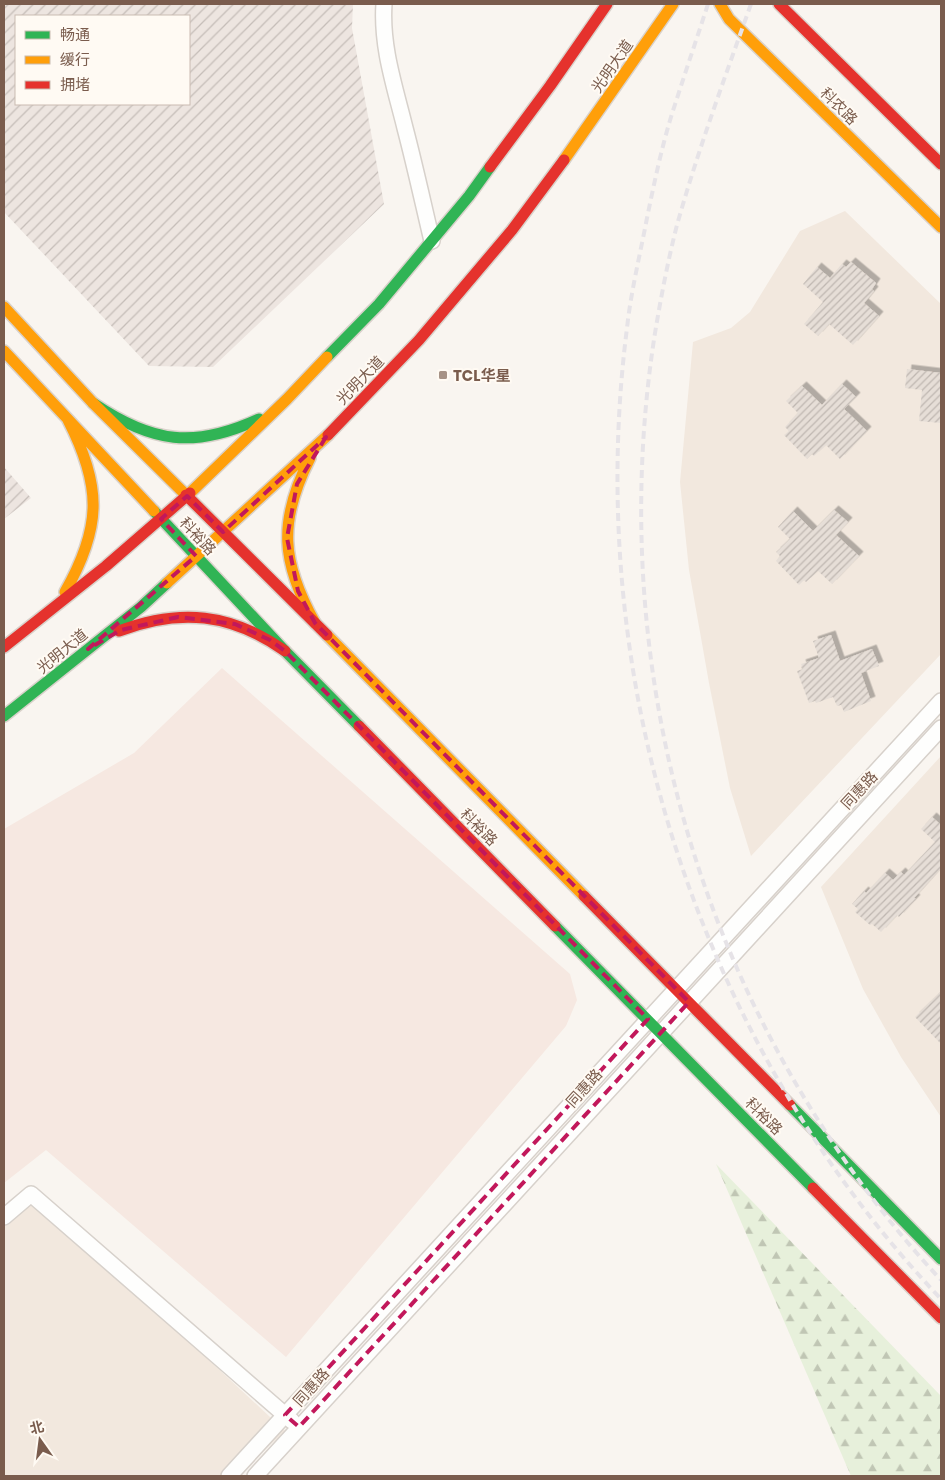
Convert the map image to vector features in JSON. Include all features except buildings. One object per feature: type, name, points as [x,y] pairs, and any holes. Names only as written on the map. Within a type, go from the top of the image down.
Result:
[{"type":"main road","points":[[4,648],[187,496],[287,399],[379,304],[469,196],[608,4]]},
{"type":"main road","name":"光明大道","points":[[4,716],[140,607],[223,532],[326,438],[419,340],[512,230],[587,128],[673,4]]},
{"type":"main road","name":"科农路","points":[[720,4],[729,19],[941,228]]},
{"type":"main road","name":"科农路","points":[[778,4],[941,164]]},
{"type":"main road","name":"科裕路","points":[[4,307],[93,404],[316,623],[941,1259]]},
{"type":"main road","name":"科裕路","points":[[4,350],[285,651],[941,1318]]},
{"type":"main road","points":[[93,404],[106,414],[138,430],[189,438],[225,434],[242,428],[266,415],[287,399]]},
{"type":"main road","points":[[52,609],[75,578],[83,560],[89,542],[94,505],[90,469],[77,435],[68,420]]},
{"type":"main road","points":[[316,623],[298,591],[288,556],[287,538],[291,502],[297,484],[314,452],[326,438]]},
{"type":"main road","points":[[88,650],[121,630],[140,623],[178,617],[216,619],[235,624],[252,631],[285,651]]},
{"type":"street","points":[[384,4],[385,45],[432,241]]},
{"type":"street","name":"同惠路","points":[[229,1476],[941,701]]},
{"type":"street","name":"同惠路","points":[[254,1476],[941,728]]},
{"type":"street","points":[[4,1217],[31,1194],[299,1427]]},
{"type":"highlighted area","points":[[326,437],[297,484],[287,538],[298,591],[315,623],[689,1002],[299,1427],[285,1415],[648,1019],[285,651],[270,640],[235,624],[178,617],[121,630],[88,649],[196,556],[161,519],[187,496],[223,532]]},
{"type":"shaded area","points":[[4,4],[353,4],[352,28],[384,204],[213,367],[149,366],[4,212]]},
{"type":"shaded area","points":[[845,211],[941,304],[941,654],[751,856],[730,788],[689,570],[680,482],[693,342],[731,328],[750,312],[800,231]]},
{"type":"shaded area","points":[[4,467],[31,498],[4,519]]},
{"type":"shaded area","points":[[222,668],[570,974],[577,1000],[566,1026],[286,1357],[46,1150],[4,1183],[4,829],[134,753]]},
{"type":"shaded area","points":[[941,756],[941,1117],[901,1057],[863,989],[821,887]]},
{"type":"shaded area","points":[[31,1194],[285,1431],[237,1476],[4,1476],[4,1217]]},
{"type":"green space","points":[[716,1164],[941,1396],[941,1476],[851,1476]]},
{"type":"railway","points":[[708,4],[671,117],[661,154],[636,273],[627,328],[618,460],[623,591],[643,722],[676,849],[723,972],[783,1088],[856,1198],[941,1299]]},
{"type":"railway","points":[[751,4],[685,197],[662,292],[655,333],[644,436],[642,539],[649,641],[665,743],[691,843],[725,940],[768,1033],[820,1123],[847,1164],[877,1204],[941,1280]]},
{"type":"traffic: fast","points":[[327,357],[379,304],[469,196],[490,167]]},
{"type":"traffic: fast","points":[[93,403],[135,427],[154,434],[174,437],[193,438],[214,435],[236,429],[259,419]]},
{"type":"traffic: fast","points":[[154,511],[285,651],[359,726]]},
{"type":"traffic: fast","points":[[4,716],[141,607],[167,583]]},
{"type":"traffic: fast","points":[[555,926],[813,1188]]},
{"type":"traffic: fast","points":[[790,1105],[941,1259]]},
{"type":"traffic: slow","points":[[564,160],[673,4]]},
{"type":"traffic: slow","points":[[720,4],[729,19],[941,227]]},
{"type":"traffic: slow","points":[[4,307],[93,403],[186,495]]},
{"type":"traffic: slow","points":[[4,351],[154,511]]},
{"type":"traffic: slow","points":[[190,493],[287,399],[327,357]]},
{"type":"traffic: slow","points":[[65,592],[86,547],[93,506],[92,486],[87,466],[68,420]]},
{"type":"traffic: slow","points":[[167,583],[328,435]]},
{"type":"traffic: slow","points":[[310,458],[292,502],[288,541],[290,561],[295,580],[315,623]]},
{"type":"traffic: slow","points":[[327,635],[584,896]]},
{"type":"traffic: jam","points":[[490,167],[550,86],[607,4]]},
{"type":"traffic: jam","points":[[779,4],[941,164]]},
{"type":"traffic: jam","points":[[328,435],[419,340],[512,230],[564,160]]},
{"type":"traffic: jam","points":[[4,647],[106,566],[190,493]]},
{"type":"traffic: jam","points":[[186,495],[327,635]]},
{"type":"traffic: jam","points":[[119,631],[163,619],[205,618],[245,629],[265,638],[285,651]]},
{"type":"traffic: jam","points":[[359,726],[555,926]]},
{"type":"traffic: jam","points":[[584,896],[790,1105]]},
{"type":"traffic: jam","points":[[813,1188],[941,1318]]},
{"type":"place","name":"TCL华星","points":[[443,375]]}]
